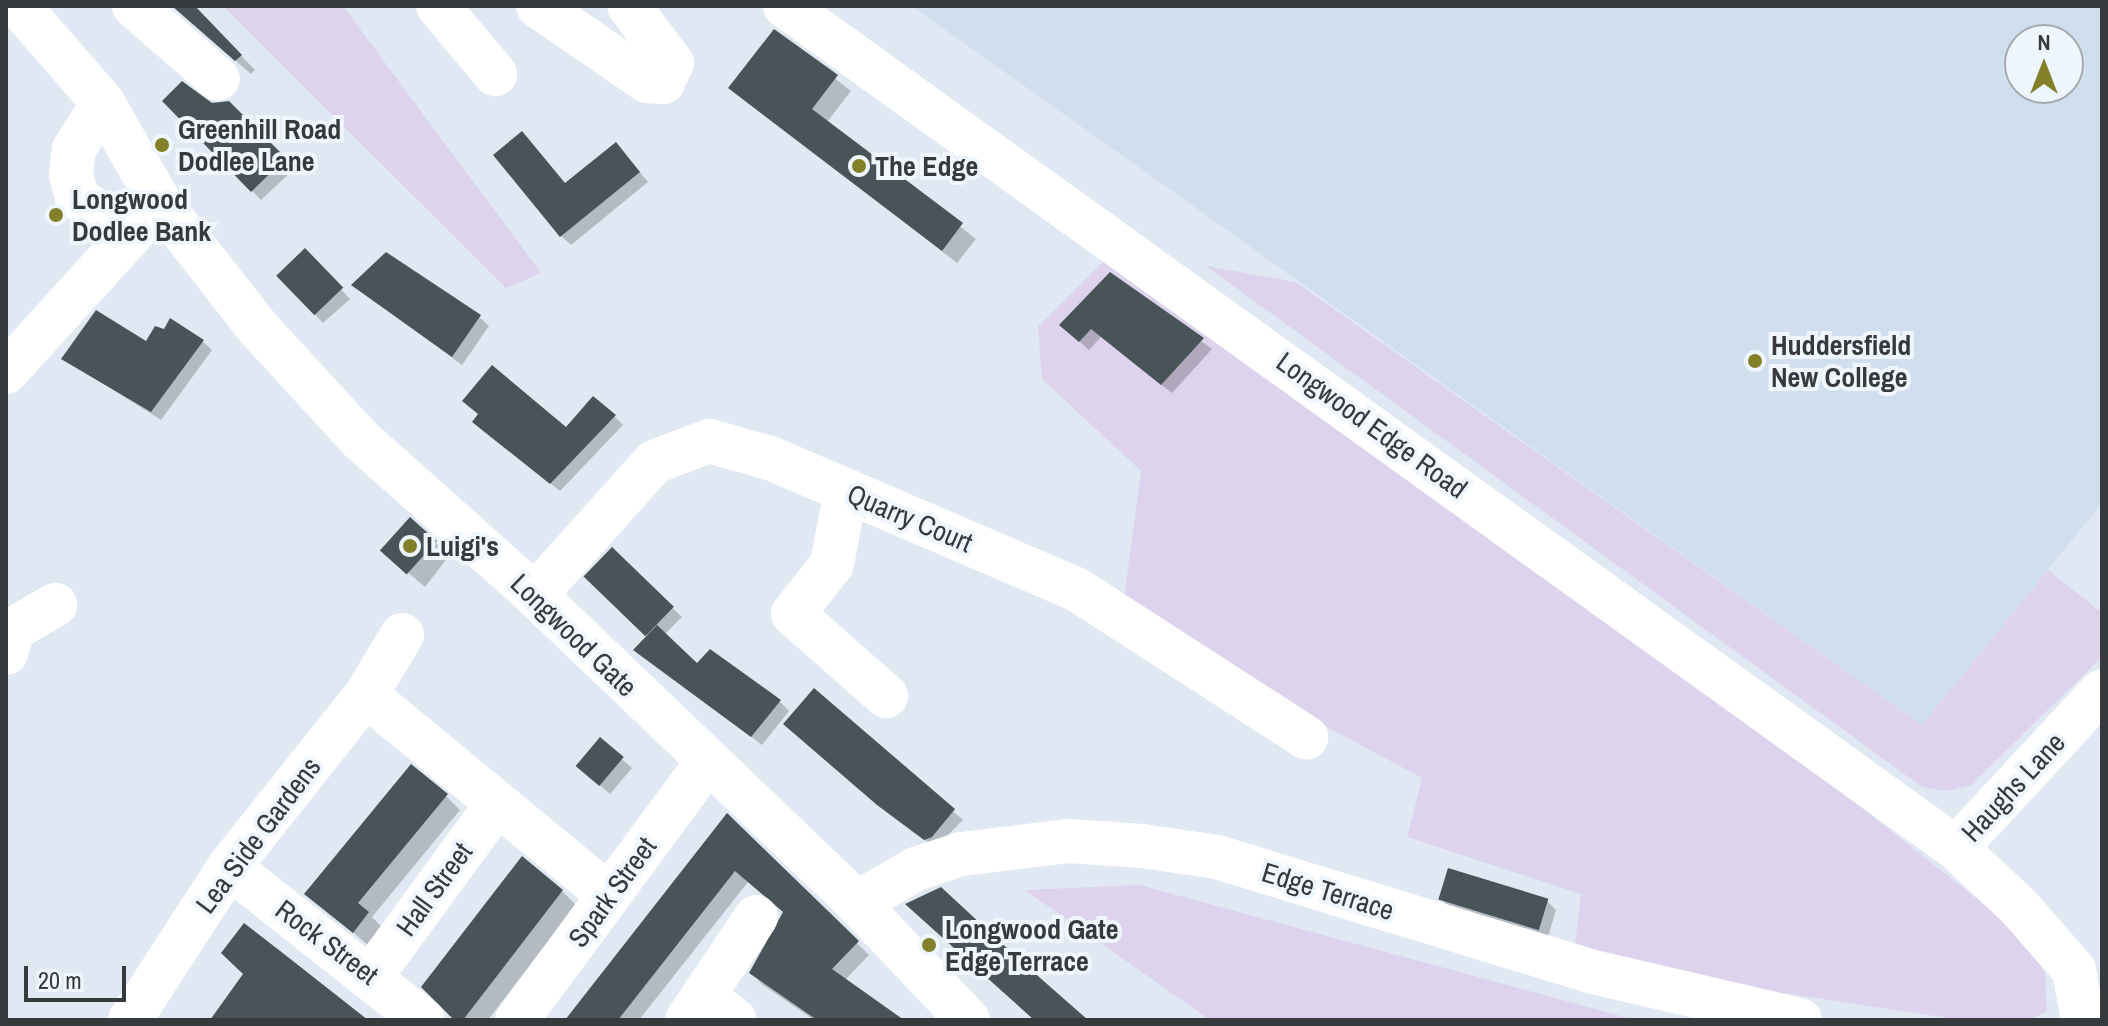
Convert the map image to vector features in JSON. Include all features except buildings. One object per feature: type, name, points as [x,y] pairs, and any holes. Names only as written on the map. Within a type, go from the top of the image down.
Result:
[{"type":"street","name":"Longwood Gate","points":[[19,6],[103,103],[160,203],[258,328],[360,439],[535,595],[706,764],[857,903],[968,1020]]},
{"type":"street","points":[[134,6],[218,79]]},
{"type":"street","points":[[438,6],[495,74]]},
{"type":"street","points":[[538,6],[647,81],[663,82],[672,63],[629,6]]},
{"type":"street","name":"Longwood Edge Road","points":[[785,6],[1956,848],[2019,907],[2074,970],[2083,1020]]},
{"type":"street","points":[[103,103],[74,149],[71,175],[77,198],[131,235]]},
{"type":"street","points":[[15,344],[131,235],[160,203]]},
{"type":"street","name":"Quarry Court","points":[[535,595],[654,462],[709,441],[770,458],[1076,589],[1306,737]]},
{"type":"street","points":[[846,490],[832,564],[793,614],[886,696]]},
{"type":"street","points":[[8,636],[55,605]]},
{"type":"street","name":"Lea Side Gardens","points":[[130,1020],[229,867],[366,695],[402,635]]},
{"type":"street","name":"Haughs Lane","points":[[1956,848],[2102,691]]},
{"type":"street","points":[[366,695],[609,895]]},
{"type":"street","name":"Spark Street","points":[[517,1020],[706,764]]},
{"type":"street","name":"Hall Street","points":[[372,975],[497,804]]},
{"type":"street","name":"Edge Terrace","points":[[857,903],[916,869],[961,854],[1069,841],[1142,846],[1217,857],[1589,971],[1800,1020]]},
{"type":"street","name":"Rock Street","points":[[229,867],[372,975],[423,1020]]},
{"type":"street","points":[[708,1012],[756,917]]},
{"type":"shaded area","points":[[223,6],[343,6],[541,273],[506,288]]},
{"type":"shaded area","name":"Huddersfield New College","points":[[912,6],[2102,6],[2102,503],[1922,725]]},
{"type":"shaded area","points":[[1105,260],[1737,709],[2010,925],[2045,972],[2047,1011],[2029,1020],[1961,1020],[1573,961],[1581,894],[1407,837],[1422,778],[1318,722],[1124,598],[1141,471],[1042,379],[1038,327]]},
{"type":"shaded area","points":[[1206,266],[1296,282],[1922,725],[2048,570],[2102,613],[2102,657],[1971,785],[1947,791],[1922,787]]},
{"type":"shaded area","points":[[1140,885],[1636,1020],[1210,1020],[1025,890]]},
{"type":"place","name":"Greenhill Road Dodlee Lane","points":[[162,145]]},
{"type":"place","name":"The Edge","points":[[859,166]]},
{"type":"place","name":"Longwood Dodlee Bank","points":[[56,215]]},
{"type":"place","name":"Huddersfield New College","points":[[1755,361]]},
{"type":"place","name":"Luigi's","points":[[410,546]]},
{"type":"place","name":"Longwood Gate Edge Terrace","points":[[929,945]]}]
